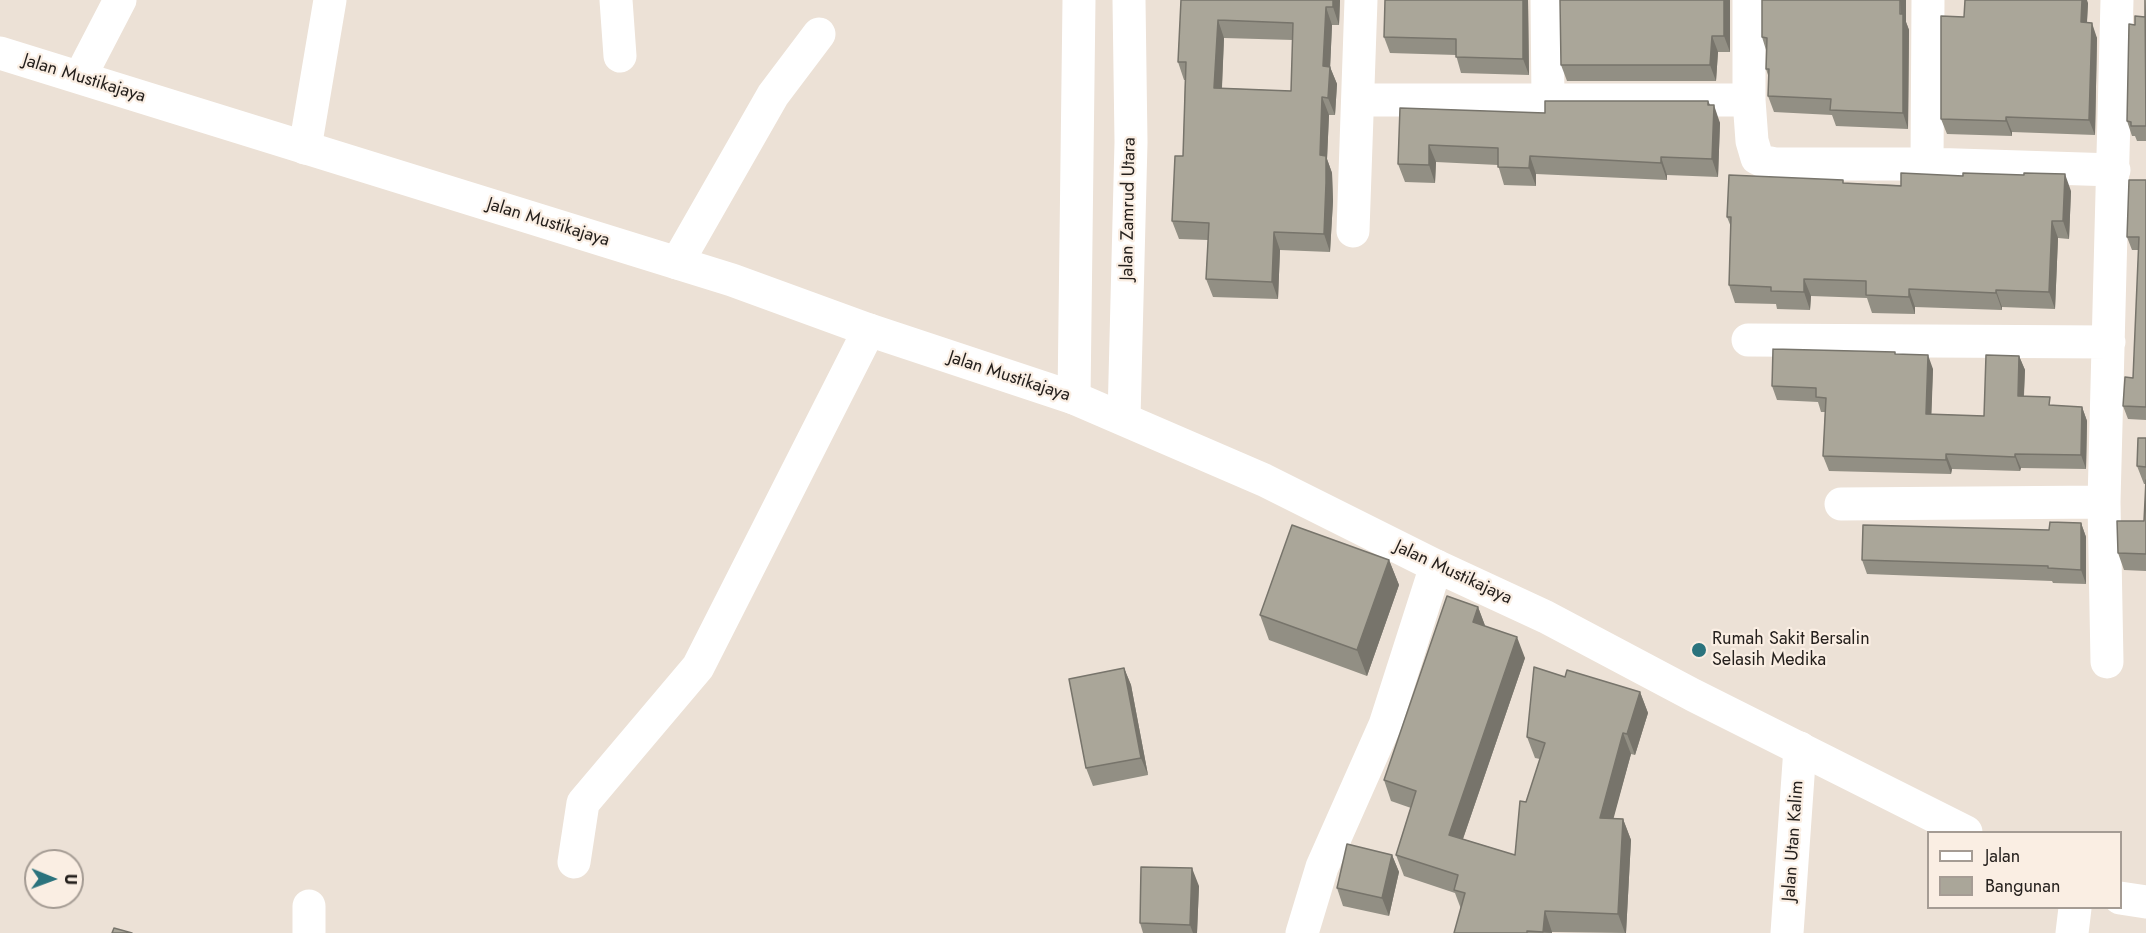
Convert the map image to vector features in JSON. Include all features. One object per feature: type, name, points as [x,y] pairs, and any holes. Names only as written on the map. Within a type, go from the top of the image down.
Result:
[{"type":"street","points":[[80,77],[120,0]]},
{"type":"street","points":[[305,148],[330,0]]},
{"type":"street","points":[[616,0],[620,56]]},
{"type":"street","points":[[1074,398],[1079,0]]},
{"type":"street","name":"Jalan Zamrud Utara","points":[[1124,418],[1131,142],[1129,0]]},
{"type":"street","points":[[1353,231],[1361,0]]},
{"type":"street","points":[[1547,0],[1548,100]]},
{"type":"street","points":[[1749,0],[1749,100],[1754,150],[1757,158],[1765,162],[2114,170]]},
{"type":"street","points":[[1927,164],[1928,0]]},
{"type":"street","points":[[2107,662],[2104,502],[2117,0]]},
{"type":"street","points":[[677,263],[773,95],[819,34]]},
{"type":"street","name":"Jalan Mustikajaya","points":[[0,52],[732,280],[869,330],[1074,398],[1264,480],[1436,566],[1546,617],[1694,695],[1964,831]]},
{"type":"street","points":[[1358,100],[1749,100]]},
{"type":"street","points":[[1078,141],[1131,142]]},
{"type":"street","points":[[574,862],[583,803],[698,667],[869,330]]},
{"type":"street","points":[[1748,340],[2109,342]]},
{"type":"street","points":[[1841,504],[2104,502]]},
{"type":"street","points":[[1302,933],[1322,867],[1384,725],[1436,566]]},
{"type":"street","name":"Jalan Utan Kalim","points":[[1787,933],[1800,748]]},
{"type":"street","points":[[2122,898],[2146,902]]},
{"type":"street","points":[[2072,933],[2075,909]]},
{"type":"building","points":[[1181,0],[1333,0],[1333,7],[1326,7],[1323,66],[1330,67],[1328,98],[1322,97],[1320,155],[1326,156],[1324,234],[1274,232],[1272,282],[1206,279],[1209,223],[1172,221],[1175,156],[1183,156],[1186,62],[1178,62]],"holes":[[[1218,20],[1293,23],[1291,91],[1214,88]]]},
{"type":"building","points":[[1385,0],[1523,0],[1523,59],[1456,57],[1456,39],[1384,37]]},
{"type":"building","points":[[1560,0],[1724,0],[1724,36],[1712,36],[1710,65],[1561,65]]},
{"type":"building","points":[[1762,0],[1900,0],[1900,14],[1903,14],[1903,113],[1830,110],[1831,99],[1768,96],[1769,69],[1766,69],[1767,38],[1762,37]]},
{"type":"building","points":[[1965,0],[2082,0],[2081,22],[2092,23],[2089,120],[2006,117],[2006,121],[1941,119],[1941,16],[1964,17]]},
{"type":"building","points":[[2145,0],[2146,126],[2131,126],[2131,122],[2127,121],[2129,24],[2135,25],[2135,16],[2145,17]]},
{"type":"building","points":[[1545,101],[1708,101],[1708,105],[1714,105],[1712,159],[1661,157],[1661,163],[1530,156],[1529,168],[1498,167],[1498,148],[1429,145],[1429,165],[1398,164],[1400,108],[1545,113]]},
{"type":"building","points":[[1901,173],[1963,176],[1963,173],[2065,174],[2063,221],[2052,221],[2049,292],[1996,290],[1996,293],[1909,289],[1909,297],[1866,295],[1866,281],[1804,279],[1804,292],[1771,291],[1771,287],[1729,285],[1731,217],[1727,217],[1729,175],[1843,180],[1843,183],[1901,186]]},
{"type":"building","points":[[2129,180],[2146,180],[2146,407],[2123,406],[2125,377],[2133,378],[2139,237],[2127,237]]},
{"type":"building","points":[[1773,349],[1928,355],[1926,414],[1984,416],[1986,355],[2019,356],[2018,396],[2050,397],[2049,405],[2082,407],[2081,455],[2015,454],[2015,457],[1946,454],[1946,460],[1823,456],[1826,398],[1816,397],[1816,388],[1772,386]]},
{"type":"building","points":[[2138,438],[2146,438],[2146,467],[2137,466]]},
{"type":"building","points":[[2146,480],[2146,554],[2118,553],[2117,521],[2144,521]]},
{"type":"building","points":[[2050,522],[2081,523],[2081,570],[2048,568],[2048,566],[1862,560],[1863,525],[2049,530]]},
{"type":"building","points":[[1292,525],[1389,560],[1357,650],[1260,615]]},
{"type":"building","points":[[1447,596],[1478,607],[1473,622],[1517,637],[1449,835],[1515,855],[1520,801],[1526,802],[1545,743],[1527,737],[1534,667],[1565,677],[1567,670],[1640,692],[1627,734],[1623,733],[1600,818],[1623,819],[1618,914],[1545,911],[1543,932],[1454,933],[1465,893],[1454,890],[1458,875],[1396,855],[1416,791],[1384,780]]},
{"type":"building","points":[[1124,668],[1141,758],[1086,768],[1069,679]]},
{"type":"building","points":[[1347,844],[1392,855],[1382,898],[1337,888]]},
{"type":"building","points":[[1141,867],[1192,868],[1190,925],[1140,923]]},
{"type":"building","points":[[114,928],[132,933],[112,933]]},
{"type":"place","name":"Rumah Sakit Bersalin Selasih Medika","points":[[1699,650]]}]
